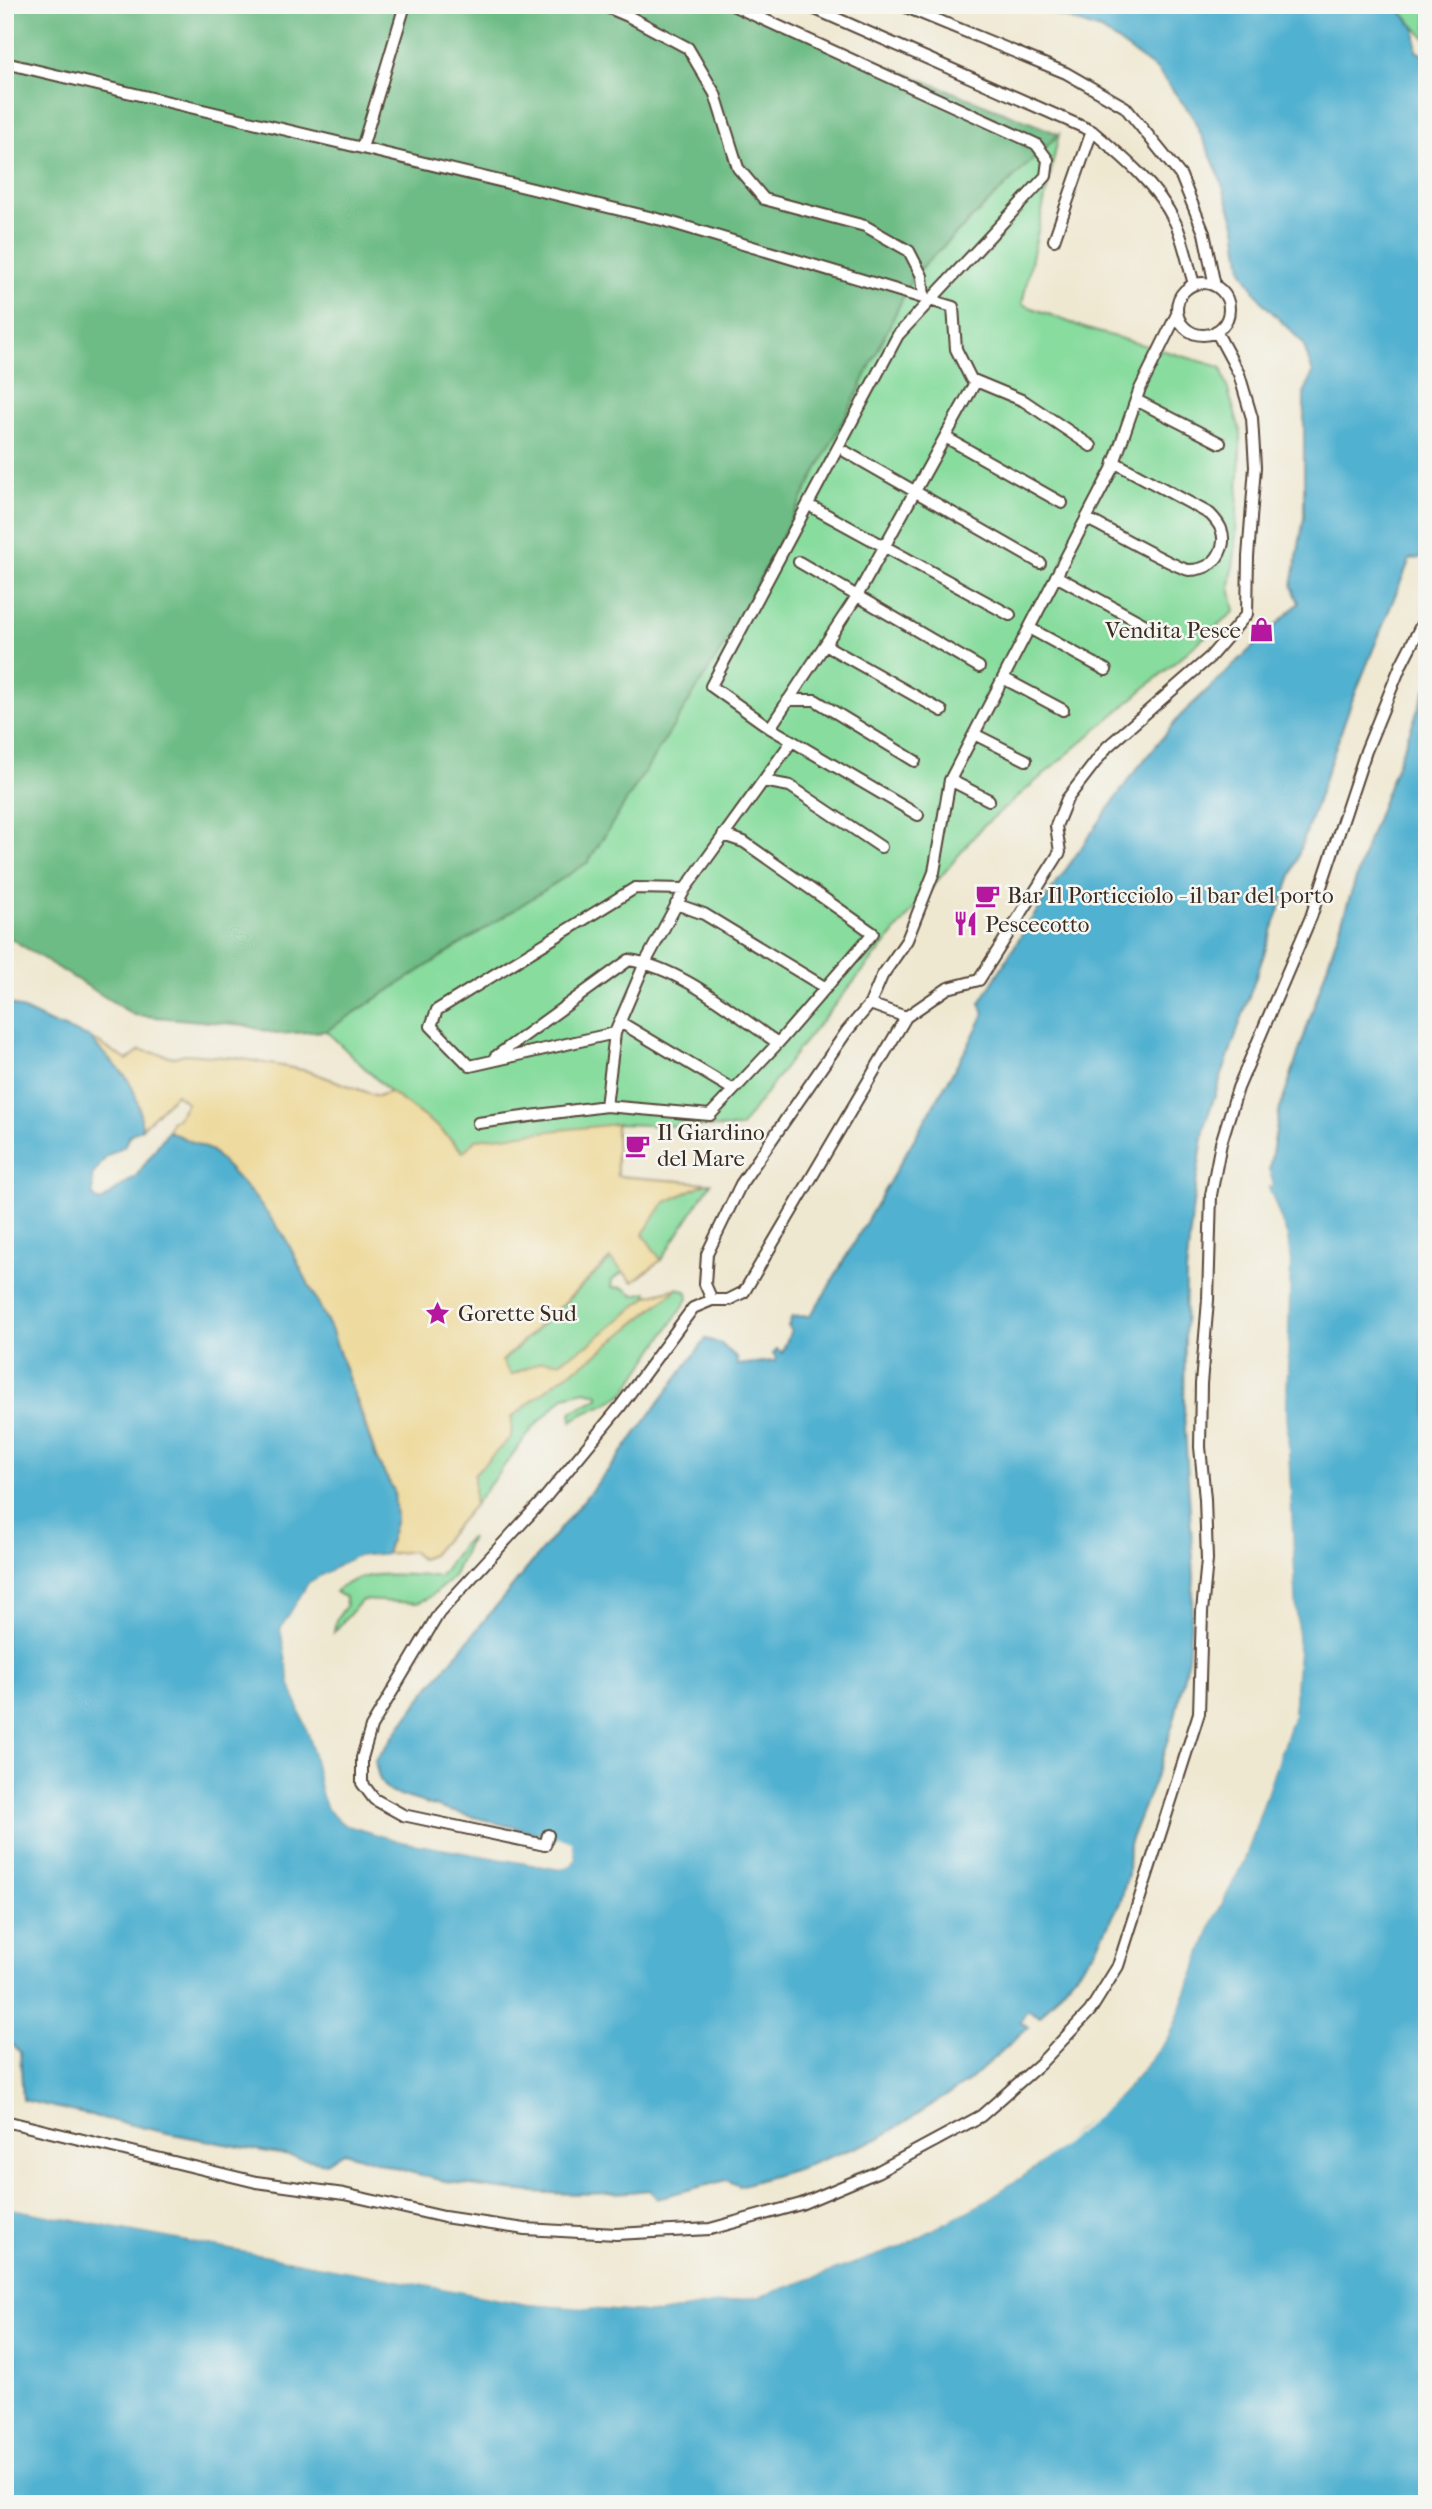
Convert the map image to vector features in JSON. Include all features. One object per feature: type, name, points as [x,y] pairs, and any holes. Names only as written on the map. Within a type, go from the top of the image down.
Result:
[{"type":"lane","points":[[362,148],[405,5]]},
{"type":"lane","points":[[602,5],[688,48],[715,94],[738,167],[764,199],[865,226],[909,251],[922,276],[928,298]]},
{"type":"lane","points":[[732,5],[1036,144],[1048,160],[1046,176],[928,298],[898,335],[711,686],[770,728],[918,815]]},
{"type":"lane","points":[[806,5],[1092,131],[1119,153],[1150,185],[1175,223],[1194,285]]},
{"type":"lane","points":[[901,5],[1066,73],[1125,107],[1181,176],[1204,233],[1215,286]]},
{"type":"lane","points":[[5,63],[666,221],[928,298],[953,307],[956,349],[971,379],[1024,401],[1091,446]]},
{"type":"lane","points":[[1054,240],[1092,131]]},
{"type":"lane","points":[[712,1300],[705,1284],[706,1254],[741,1184],[839,1042],[870,1004],[882,976],[907,940],[934,872],[950,780],[1114,462],[1136,400],[1177,314],[1178,300],[1188,288],[1201,283],[1215,286],[1222,292],[1229,308],[1223,325],[1216,331],[1200,335],[1185,329],[1177,314]]},
{"type":"lane","points":[[548,1835],[545,1845],[403,1815],[374,1799],[362,1783],[362,1758],[371,1727],[439,1613],[544,1499],[619,1408],[693,1308],[712,1300],[728,1300],[744,1292],[906,1017],[948,988],[979,980],[1060,852],[1056,826],[1068,799],[1107,747],[1210,657],[1247,614],[1255,467],[1252,418],[1239,374],[1216,331]]},
{"type":"lane","points":[[770,728],[857,596],[976,381]]},
{"type":"lane","points":[[1136,400],[1220,443]]},
{"type":"lane","points":[[945,437],[1062,503]]},
{"type":"lane","points":[[846,452],[1040,563]]},
{"type":"lane","points":[[1086,518],[1186,571],[1208,566],[1219,558],[1223,543],[1221,525],[1210,514],[1114,462]]},
{"type":"lane","points":[[814,508],[1010,615]]},
{"type":"lane","points":[[799,562],[979,667]]},
{"type":"lane","points":[[1056,576],[1158,632]]},
{"type":"lane","points":[[5,2121],[256,2182],[344,2194],[444,2217],[525,2229],[616,2234],[710,2229],[801,2204],[877,2172],[981,2116],[1040,2064],[1090,2011],[1118,1966],[1199,1713],[1206,1560],[1205,1499],[1200,1447],[1201,1384],[1208,1300],[1211,1195],[1221,1143],[1238,1088],[1311,917],[1366,751],[1401,665],[1427,614]]},
{"type":"lane","points":[[1029,628],[1105,670]]},
{"type":"lane","points":[[825,645],[942,711]]},
{"type":"lane","points":[[1003,678],[1063,710]]},
{"type":"lane","points":[[788,700],[815,700],[915,761]]},
{"type":"lane","points":[[974,734],[1026,760]]},
{"type":"lane","points":[[606,1107],[617,1027],[645,963],[685,889],[792,741]]},
{"type":"lane","points":[[950,780],[989,800]]},
{"type":"lane","points":[[763,781],[790,786],[881,848]]},
{"type":"lane","points":[[478,1123],[606,1107],[710,1115],[778,1043],[873,933],[744,842],[723,835]]},
{"type":"lane","points":[[685,889],[635,888],[438,1010],[431,1026],[470,1066],[617,1027],[733,1089]]},
{"type":"lane","points":[[676,904],[704,914],[826,988]]},
{"type":"lane","points":[[490,1061],[629,961],[645,963],[685,981],[778,1043]]},
{"type":"lane","points":[[870,1004],[906,1017]]},
{"type":"green space","points":[[5,5],[733,5],[1059,134],[914,274],[856,396],[730,636],[588,862],[326,1031],[277,1034],[244,1025],[134,1015],[5,935]]},
{"type":"green space","points":[[1395,5],[1427,5],[1427,40]]},
{"type":"green space","points":[[1059,134],[1022,304],[1087,329],[1221,367],[1241,433],[1235,552],[1230,587],[1235,611],[981,828],[800,1047],[740,1128],[616,1124],[464,1152],[439,1128],[390,1092],[326,1031],[588,862],[856,396],[913,276]]},
{"type":"green space","points":[[711,1183],[661,1260],[642,1234],[664,1203]]},
{"type":"green space","points":[[611,1259],[623,1272],[612,1280],[611,1287],[624,1288],[634,1295],[647,1292],[648,1296],[592,1342],[559,1363],[543,1361],[511,1375],[502,1362]]},
{"type":"green space","points":[[678,1288],[687,1292],[688,1299],[625,1392],[572,1421],[571,1412],[599,1398],[599,1394],[585,1391],[565,1396],[533,1428],[474,1505],[474,1474],[511,1437],[512,1417],[557,1381],[592,1358]]},
{"type":"green space","points":[[471,1537],[454,1575],[427,1599],[417,1603],[362,1600],[334,1632],[336,1620],[346,1606],[345,1597],[335,1592],[346,1584],[370,1576],[440,1576]]},
{"type":"sand","name":"Gorette Sud","points":[[91,1038],[127,1060],[140,1050],[174,1057],[185,1054],[238,1058],[308,1071],[377,1096],[390,1092],[439,1128],[463,1152],[476,1139],[616,1124],[617,1176],[706,1183],[664,1203],[643,1234],[661,1260],[633,1282],[610,1259],[502,1361],[511,1375],[543,1361],[559,1362],[592,1342],[648,1296],[678,1288],[592,1358],[557,1381],[512,1417],[511,1437],[474,1474],[474,1505],[432,1555],[421,1559],[412,1551],[386,1554],[391,1538],[394,1491],[377,1460],[358,1402],[212,1151],[168,1131],[172,1120],[177,1119],[187,1103],[176,1094],[142,1128],[139,1106]]},
{"type":"water","points":[[1044,5],[1395,5],[1416,29],[1416,51],[1427,57],[1423,70],[1427,73],[1427,540],[1420,558],[1410,559],[1350,706],[1205,1124],[1186,1273],[1184,1412],[1194,1578],[1188,1658],[1175,1717],[1159,1768],[1129,1844],[1128,1874],[1120,1903],[1094,1952],[1040,2016],[1027,2010],[1020,2021],[1028,2027],[968,2082],[878,2139],[800,2168],[739,2186],[727,2180],[657,2198],[649,2190],[571,2194],[493,2188],[429,2177],[343,2152],[326,2163],[167,2133],[23,2100],[20,2052],[5,2039],[5,1001],[91,1038],[127,1079],[133,1090],[142,1128],[130,1135],[124,1146],[106,1157],[92,1176],[93,1196],[100,1202],[137,1175],[168,1131],[212,1151],[252,1194],[285,1237],[331,1329],[377,1460],[394,1491],[396,1519],[386,1554],[355,1557],[309,1583],[281,1629],[291,1685],[311,1740],[322,1794],[328,1809],[344,1824],[401,1841],[559,1869],[570,1865],[575,1859],[571,1842],[447,1810],[390,1792],[381,1782],[375,1761],[427,1690],[615,1462],[706,1339],[721,1344],[737,1358],[737,1365],[775,1361],[773,1354],[777,1349],[782,1353],[791,1330],[788,1326],[792,1317],[810,1316],[825,1293],[969,1044],[984,1014],[980,1003],[1030,921],[1132,775],[1181,715],[1299,603],[1292,586],[1304,517],[1304,393],[1313,373],[1303,343],[1262,302],[1242,270],[1236,227],[1218,172],[1192,115],[1157,70],[1103,31],[1052,13],[1053,9]]},
{"type":"water","points":[[1427,686],[1427,2504],[5,2504],[5,2207],[527,2304],[659,2313],[760,2296],[899,2247],[978,2205],[1034,2168],[1121,2094],[1169,2037],[1213,1920],[1244,1860],[1293,1714],[1298,1653],[1286,1407],[1290,1262],[1287,1237],[1268,1186],[1273,1186],[1269,1171],[1279,1112],[1371,833]]},
{"type":"pier","points":[[1266,1171],[1269,1171],[1273,1186],[1268,1187],[1287,1237],[1290,1262],[1286,1407],[1298,1653],[1293,1714],[1244,1860],[1213,1920],[1169,2037],[1121,2094],[1080,2132],[1034,2168],[978,2205],[899,2247],[760,2296],[659,2313],[527,2304],[5,2207],[6,2204],[527,2300],[659,2310],[759,2292],[898,2244],[977,2202],[1078,2130],[1118,2092],[1166,2035],[1209,1919],[1240,1859],[1289,1713],[1295,1652],[1282,1407],[1287,1262],[1283,1238],[1264,1187],[1268,1183]]},
{"type":"pier","points":[[390,1554],[387,1558],[356,1560],[311,1586],[285,1629],[294,1684],[314,1739],[325,1793],[331,1807],[346,1821],[402,1837],[559,1866],[572,1858],[569,1845],[556,1840],[558,1837],[572,1842],[575,1859],[571,1865],[560,1869],[401,1841],[344,1824],[328,1809],[322,1794],[311,1740],[291,1685],[281,1629],[309,1583],[355,1557]]},
{"type":"place","name":"Vendita Pesce","points":[[1261,630]]},
{"type":"place","name":"Bar Il Porticciolo - il bar del porto","points":[[987,895]]},
{"type":"place","name":"Pescecotto","points":[[965,924]]},
{"type":"place","name":"Il Giardino del Mare","points":[[637,1145]]},
{"type":"place","name":"Gorette Sud","points":[[438,1313]]}]
